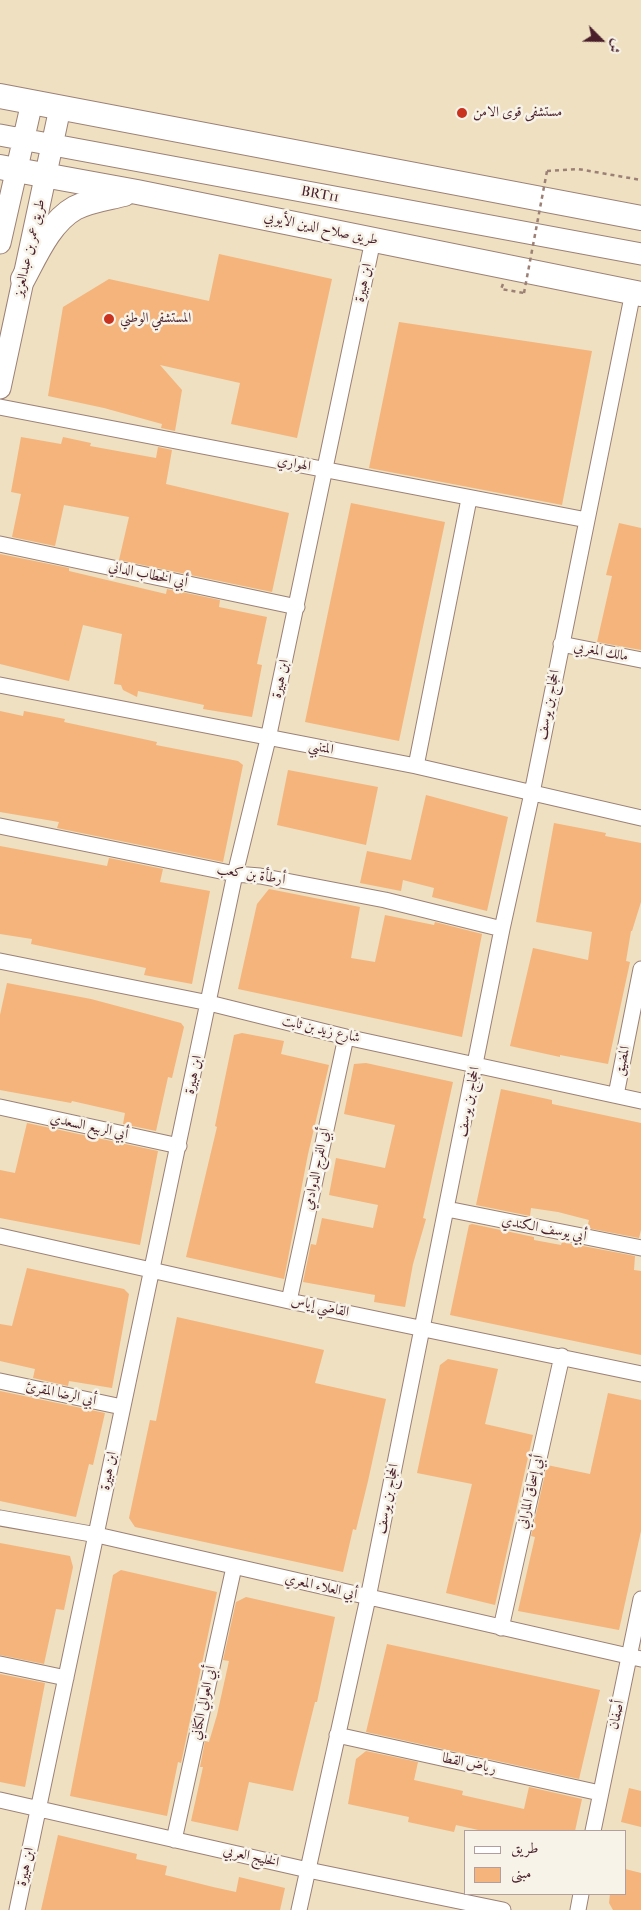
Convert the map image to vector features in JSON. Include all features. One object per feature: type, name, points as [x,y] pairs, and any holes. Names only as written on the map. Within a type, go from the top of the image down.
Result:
[{"type":"main road","points":[[0,96],[641,218]]},
{"type":"main road","points":[[0,244],[8,168],[24,140],[32,102]]},
{"type":"main road","name":"طريق عمر بن عبدالعزيز","points":[[0,388],[60,108]]},
{"type":"main road","name":"BRT11","points":[[0,136],[641,254]]},
{"type":"main road","name":"طريق صلاح الدين الأيوبي","points":[[8,168],[137,192],[637,293]]},
{"type":"main road","points":[[23,279],[47,237],[67,214],[98,200],[137,192]]},
{"type":"street","name":"ابن هبيرة","points":[[17,1910],[97,1535],[122,1407],[236,874],[297,607],[324,470],[374,240]]},
{"type":"street","name":"الحجاج بن يوسف","points":[[299,1910],[368,1598],[502,929],[532,793],[587,520],[637,293]]},
{"type":"street","name":"الهواري","points":[[0,407],[468,499],[587,520]]},
{"type":"street","points":[[416,766],[468,499]]},
{"type":"street","name":"أبي الخطاب الداني","points":[[0,544],[297,607]]},
{"type":"street","name":"مالك المغربي","points":[[561,644],[641,660]]},
{"type":"street","name":"المتنبي","points":[[0,685],[416,766],[641,818]]},
{"type":"street","name":"أرطأة بن كعب","points":[[0,826],[236,874],[260,876],[385,900],[502,929]]},
{"type":"street","name":"شارع زيد بن ثابت","points":[[0,961],[209,1003],[346,1037],[641,1100]]},
{"type":"street","name":"المضيق","points":[[616,1095],[641,969]]},
{"type":"street","name":"أبي الفرج الدوادمي","points":[[289,1301],[346,1037]]},
{"type":"street","name":"أبي الربيع السعدي","points":[[0,1107],[179,1146]]},
{"type":"street","name":"أبي يوسف الكندي","points":[[447,1209],[641,1248]]},
{"type":"street","name":"القاضي إياس","points":[[0,1236],[289,1301],[562,1356],[641,1374]]},
{"type":"street","name":"أبي إسحاق الماراني","points":[[501,1628],[562,1356]]},
{"type":"street","name":"أبي الرضا المقرئ","points":[[0,1381],[122,1407]]},
{"type":"street","name":"أبي العلاء المعري","points":[[0,1518],[97,1535],[368,1598],[635,1657]]},
{"type":"street","name":"أبي العوالي الكناني","points":[[174,1840],[234,1567]]},
{"type":"street","name":"أصفان","points":[[593,1830],[600,1793],[635,1657],[641,1599]]},
{"type":"street","points":[[0,1664],[66,1678]]},
{"type":"street","name":"رياض القطا","points":[[337,1736],[600,1793]]},
{"type":"street","name":"الخليج العربي","points":[[0,1800],[308,1870],[448,1905],[503,1910]]},
{"type":"street","points":[[578,1910],[581,1895]]},
{"type":"path","points":[[524,293],[547,171],[578,169],[641,180]]},
{"type":"building","points":[[219,254],[332,279],[297,438],[231,424],[240,383],[160,365],[182,390],[175,431],[161,428],[162,424],[104,408],[48,396],[63,307],[109,279],[209,301]]},
{"type":"building","points":[[399,322],[592,351],[562,505],[369,468]]},
{"type":"building","points":[[21,437],[61,444],[63,437],[91,443],[90,446],[156,458],[158,447],[172,450],[166,484],[289,513],[272,592],[119,560],[129,517],[64,505],[55,546],[12,537],[21,494],[11,492]]},
{"type":"building","points":[[351,503],[445,522],[399,741],[305,722]]},
{"type":"building","points":[[619,523],[641,528],[641,650],[597,642],[612,576],[606,575]]},
{"type":"building","points":[[0,554],[69,568],[69,571],[166,594],[167,589],[220,600],[219,607],[267,617],[257,664],[262,665],[252,717],[203,709],[204,705],[138,691],[137,697],[123,690],[121,685],[114,684],[122,634],[83,625],[69,681],[0,664]]},
{"type":"building","points":[[0,711],[23,716],[24,711],[65,719],[64,722],[157,742],[156,745],[238,761],[243,765],[223,862],[57,828],[59,822],[0,812]]},
{"type":"building","points":[[288,770],[378,787],[366,845],[277,825]]},
{"type":"building","points":[[426,795],[508,817],[487,911],[432,897],[434,888],[403,880],[401,891],[360,883],[367,851],[411,860]]},
{"type":"building","points":[[554,823],[606,833],[605,836],[641,843],[641,902],[631,931],[626,961],[630,962],[608,1064],[560,1055],[560,1057],[510,1046],[533,948],[588,960],[592,932],[536,922]]},
{"type":"building","points":[[0,846],[107,866],[109,858],[163,869],[160,882],[210,891],[192,984],[144,975],[146,968],[31,944],[32,939],[0,934]]},
{"type":"building","points":[[269,889],[360,907],[351,958],[375,962],[385,915],[434,925],[435,922],[482,934],[462,1037],[238,989],[257,904]]},
{"type":"building","points":[[7,983],[91,999],[181,1023],[184,1027],[172,1078],[168,1077],[156,1131],[123,1124],[125,1113],[72,1101],[71,1103],[0,1090],[0,1015]]},
{"type":"building","points":[[242,1033],[284,1041],[281,1054],[329,1065],[308,1154],[284,1279],[186,1257],[217,1127],[215,1126],[234,1035]]},
{"type":"building","points":[[366,1063],[453,1082],[423,1218],[426,1219],[413,1264],[405,1307],[374,1302],[375,1295],[303,1282],[311,1244],[316,1245],[322,1218],[373,1228],[378,1205],[329,1195],[336,1158],[385,1168],[395,1125],[344,1114],[354,1064]]},
{"type":"building","points":[[501,1089],[552,1100],[552,1104],[641,1123],[641,1230],[639,1238],[587,1228],[589,1220],[558,1212],[531,1208],[530,1216],[476,1205]]},
{"type":"building","points":[[27,1123],[158,1151],[140,1245],[0,1218],[0,1170],[15,1173]]},
{"type":"building","points":[[472,1224],[534,1237],[534,1240],[561,1245],[562,1242],[635,1256],[634,1270],[641,1271],[641,1355],[450,1315],[469,1225]]},
{"type":"building","points":[[27,1268],[124,1289],[129,1294],[112,1388],[69,1381],[68,1386],[33,1378],[35,1369],[0,1361],[0,1324],[12,1326]]},
{"type":"building","points":[[177,1317],[324,1350],[315,1383],[386,1399],[356,1530],[353,1529],[343,1572],[135,1527],[129,1518],[150,1420],[156,1421]]},
{"type":"building","points":[[448,1359],[498,1369],[485,1424],[533,1435],[495,1605],[446,1593],[472,1484],[417,1473],[440,1365]]},
{"type":"building","points":[[0,1391],[105,1413],[93,1465],[89,1464],[76,1517],[0,1501]]},
{"type":"building","points":[[608,1393],[641,1400],[641,1531],[619,1630],[518,1611],[535,1537],[531,1536],[547,1465],[590,1474]]},
{"type":"building","points":[[0,1543],[70,1556],[73,1567],[64,1610],[56,1609],[44,1664],[0,1655]]},
{"type":"building","points":[[121,1570],[217,1592],[181,1763],[178,1762],[167,1816],[70,1796],[113,1575]]},
{"type":"building","points":[[246,1597],[335,1617],[317,1702],[315,1702],[293,1791],[249,1782],[238,1831],[191,1821],[203,1767],[200,1767],[205,1741],[209,1742],[229,1661],[223,1660],[236,1602]]},
{"type":"building","points":[[387,1644],[600,1690],[579,1779],[366,1732]]},
{"type":"building","points":[[0,1674],[45,1683],[25,1787],[0,1782]]},
{"type":"building","points":[[366,1751],[418,1762],[414,1780],[463,1791],[462,1795],[524,1809],[529,1787],[582,1799],[575,1830],[478,1830],[456,1825],[454,1832],[408,1822],[409,1817],[348,1804],[356,1759]]},
{"type":"building","points":[[629,1788],[641,1791],[641,1827],[621,1822]]},
{"type":"building","points":[[58,1835],[137,1854],[136,1859],[167,1866],[165,1875],[213,1887],[236,1892],[239,1877],[285,1888],[280,1910],[41,1910]]},
{"type":"building","points":[[626,1869],[641,1873],[641,1910],[613,1910],[609,1903],[610,1895],[626,1895]]},
{"type":"place","name":"مستشفى قوى الامن","points":[[462,113]]},
{"type":"place","name":"المستشفي الوطني","points":[[109,319]]}]
